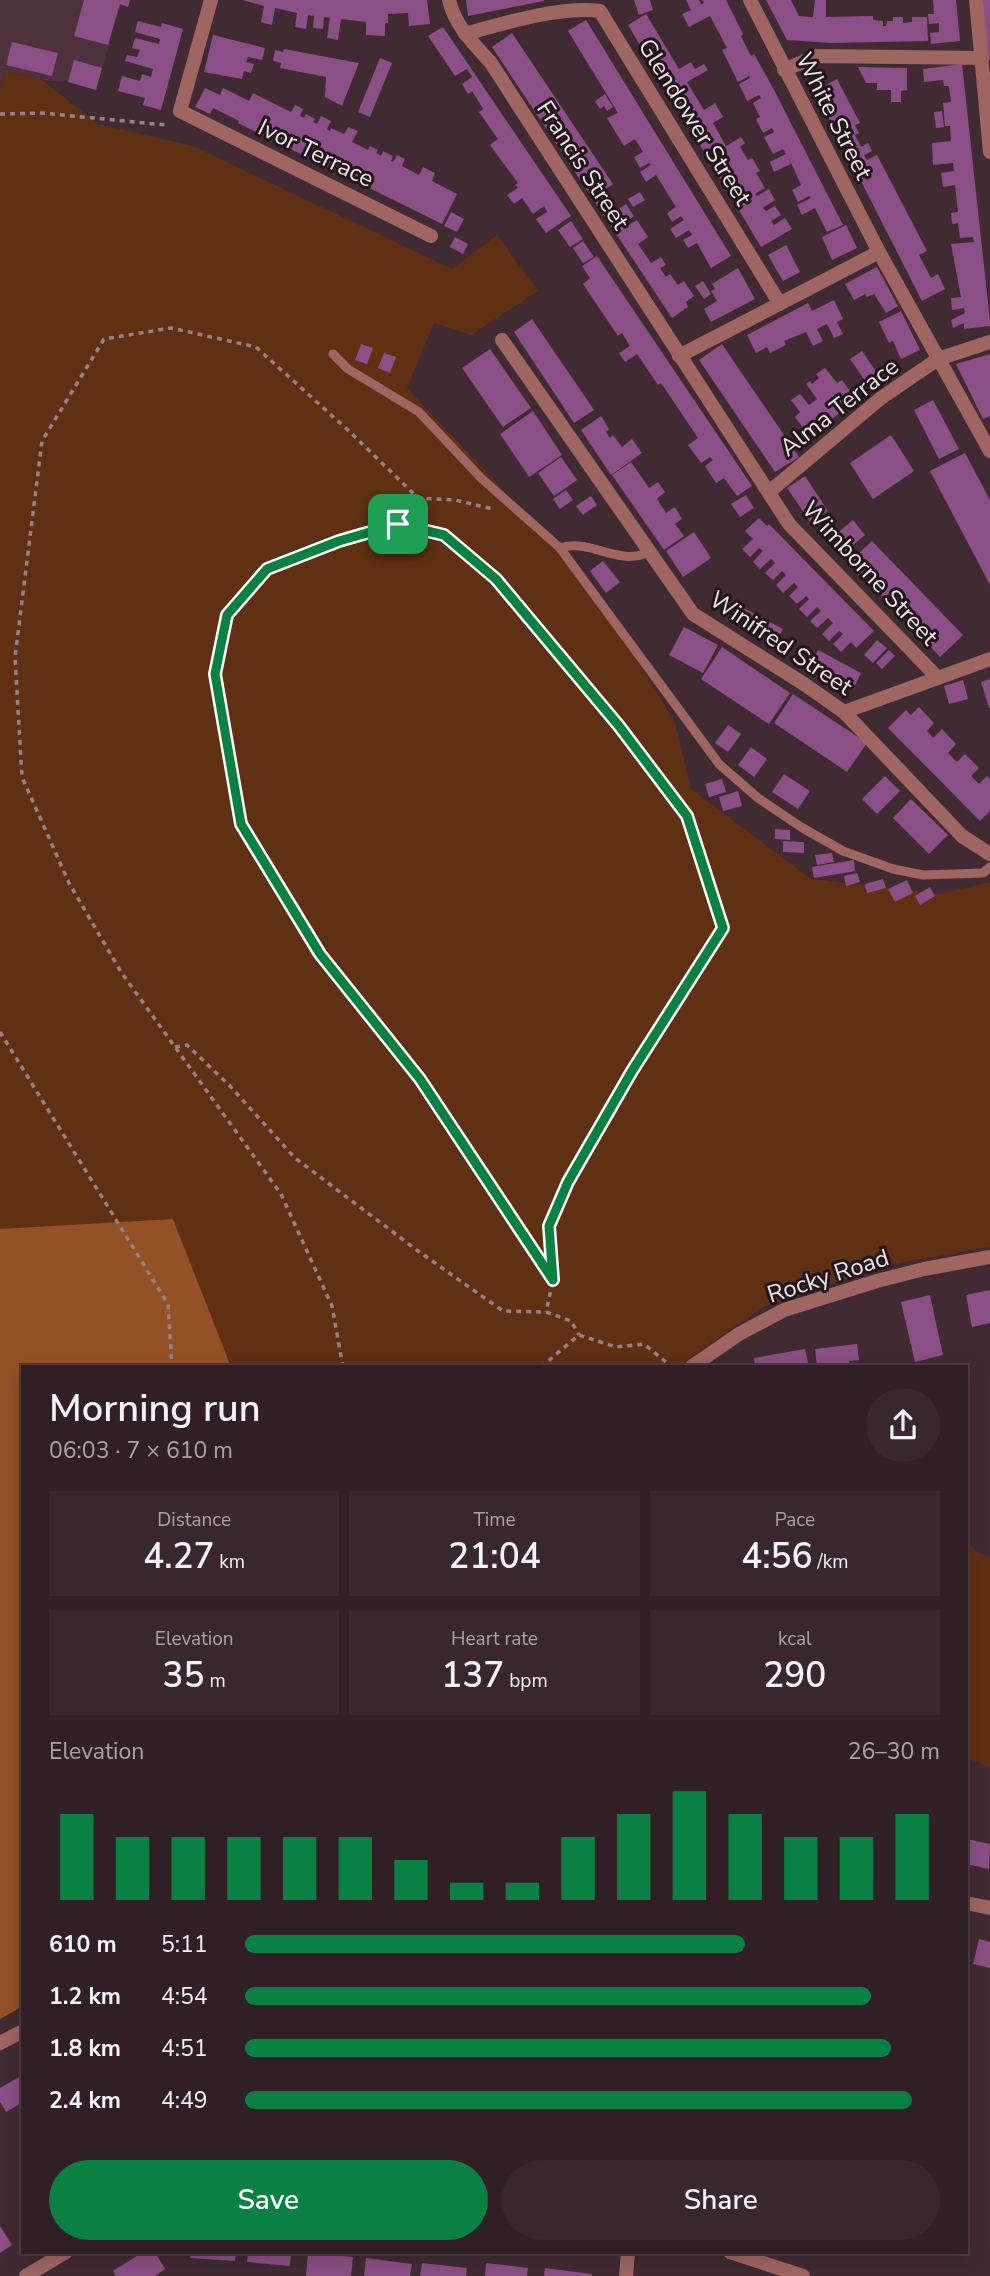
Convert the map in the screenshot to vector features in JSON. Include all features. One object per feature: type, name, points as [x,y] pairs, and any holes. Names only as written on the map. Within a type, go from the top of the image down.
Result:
[{"type":"street","points":[[180,111],[211,0]]},
{"type":"street","name":"Francis Street","points":[[449,0],[452,12],[465,34],[491,63],[679,356]]},
{"type":"street","name":"White Street","points":[[750,0],[878,252],[990,451]]},
{"type":"street","points":[[976,0],[990,152]]},
{"type":"street","name":"Glendower Street","points":[[465,34],[501,23],[576,10],[600,11],[780,304]]},
{"type":"street","points":[[784,70],[817,56],[982,58]]},
{"type":"street","name":"Ivor Terrace","points":[[180,111],[431,236]]},
{"type":"street","points":[[679,356],[878,252]]},
{"type":"street","name":"Winifred Street","points":[[502,341],[693,614],[844,712],[962,836],[990,854]]},
{"type":"street","name":"Alma Terrace","points":[[769,492],[881,398],[938,359],[990,342]]},
{"type":"street","name":"Wimborne Street","points":[[679,356],[789,524],[938,678]]},
{"type":"street","points":[[844,712],[990,659]]},
{"type":"street","name":"Rocky Road","points":[[694,1365],[739,1334],[784,1310],[877,1281],[990,1257]]},
{"type":"street","points":[[968,1903],[990,1908]]},
{"type":"street","points":[[0,2043],[21,2032]]},
{"type":"street","points":[[26,2276],[63,2254]]},
{"type":"street","points":[[626,2276],[628,2254]]},
{"type":"street","points":[[736,2254],[803,2276]]},
{"type":"lane","points":[[333,354],[348,369],[419,412],[481,478],[560,548],[719,764],[758,798],[843,851],[892,869],[923,875],[983,873],[990,867]]},
{"type":"lane","points":[[560,548],[571,544],[636,559],[649,552]]},
{"type":"path","points":[[0,114],[42,113],[166,125],[180,111]]},
{"type":"path","points":[[343,1365],[331,1306],[281,1194],[121,972],[69,883],[22,776],[15,657],[41,441],[104,339],[171,328],[256,347],[418,498],[455,500],[526,517]]},
{"type":"path","points":[[398,524],[418,498]]},
{"type":"path","points":[[546,1312],[553,1280],[549,1226],[568,1182],[632,1071],[723,928],[687,816],[619,726],[496,579],[444,535],[398,524],[339,541],[267,569],[227,615],[215,674],[241,824],[320,954],[420,1079],[553,1280]]},
{"type":"path","points":[[0,1032],[168,1304],[172,1365]]},
{"type":"path","points":[[175,1047],[187,1045],[229,1085],[295,1158],[503,1311],[546,1312],[571,1321],[579,1335],[616,1347],[644,1344],[670,1365]]},
{"type":"path","points":[[543,1365],[579,1335]]},
{"type":"shaded area","points":[[0,0],[130,0],[128,7],[120,5],[96,90],[68,82],[42,80],[5,71],[0,92]]},
{"type":"shaded area","points":[[5,71],[42,80],[98,124],[193,146],[452,269],[497,235],[538,291],[471,335],[434,323],[407,388],[584,576],[675,722],[691,789],[811,879],[939,894],[990,882],[990,1247],[882,1266],[763,1307],[680,1365],[21,1365],[21,2007],[0,2019],[0,92]]},
{"type":"shaded area","points":[[173,1219],[230,1365],[21,1365],[21,2007],[0,2019],[0,1229]]},
{"type":"shaded area","points":[[968,1542],[978,1552],[990,1558],[990,1768],[968,1758]]},
{"type":"building","points":[[84,0],[130,0],[128,7],[120,4],[108,45],[74,36]]},
{"type":"building","points":[[242,0],[427,0],[430,24],[409,26],[408,13],[388,14],[385,36],[366,35],[366,22],[341,19],[338,40],[327,38],[330,18],[324,17],[323,29],[313,28],[314,16],[308,15],[306,29],[295,27],[297,13],[275,8],[272,25],[261,22],[264,6]]},
{"type":"building","points":[[466,0],[544,0],[544,1],[468,16]]},
{"type":"building","points":[[634,0],[650,0],[653,10],[639,15]]},
{"type":"building","points":[[686,0],[699,0],[701,4],[704,3],[702,0],[726,0],[751,56],[754,54],[773,88],[843,225],[827,232],[815,208],[802,215],[797,205],[811,198],[809,196],[798,202],[792,190],[801,185],[788,156],[791,164],[774,172],[770,162],[786,154],[783,149],[773,154],[764,137],[774,132],[772,128],[763,133],[756,119],[760,117],[753,103],[761,98],[759,95],[747,101],[739,84],[750,78],[749,76],[738,82],[722,50],[727,48],[710,16],[689,27],[682,14],[691,10]]},
{"type":"building","points":[[766,0],[791,0],[799,16],[813,17],[815,0],[826,0],[826,17],[873,16],[873,20],[883,21],[883,26],[886,26],[887,21],[893,21],[893,17],[903,17],[903,23],[912,22],[912,17],[927,17],[928,41],[832,43],[787,40]]},
{"type":"building","points":[[933,0],[956,0],[960,41],[931,44],[930,33],[939,32],[939,23],[929,24],[928,14],[934,14]]},
{"type":"building","points":[[980,0],[990,0],[990,60],[989,60]]},
{"type":"building","points":[[646,14],[679,69],[691,62],[695,69],[704,64],[708,70],[687,82],[704,110],[715,103],[723,117],[713,123],[726,146],[741,137],[745,143],[740,147],[748,160],[752,158],[760,171],[756,173],[765,188],[755,194],[757,196],[769,189],[775,200],[763,208],[766,211],[775,206],[781,215],[771,221],[774,225],[785,218],[792,229],[761,247],[628,25]]},
{"type":"building","points":[[586,20],[731,256],[711,268],[697,243],[688,248],[683,240],[692,235],[689,230],[676,238],[670,229],[684,220],[681,216],[672,222],[667,213],[676,207],[656,175],[646,182],[640,172],[651,165],[649,163],[640,168],[634,157],[643,152],[635,139],[624,146],[607,118],[618,113],[568,31]]},
{"type":"building","points":[[138,21],[161,27],[162,23],[183,29],[161,110],[143,105],[145,98],[118,91],[122,76],[140,81],[142,74],[151,77],[153,69],[125,61],[127,55],[137,57],[140,50],[132,48],[135,38],[159,44],[160,39],[135,32]]},
{"type":"building","points":[[443,27],[571,216],[546,233],[536,219],[547,212],[544,206],[533,214],[522,198],[514,204],[507,195],[518,188],[515,185],[518,183],[490,145],[498,139],[479,112],[483,109],[472,91],[468,94],[462,84],[472,77],[467,69],[455,76],[428,36]]},
{"type":"building","points":[[512,33],[613,184],[604,190],[617,210],[626,204],[634,216],[625,223],[627,226],[637,220],[648,237],[638,244],[651,263],[661,257],[666,265],[660,268],[666,277],[670,274],[678,285],[684,281],[694,296],[686,302],[688,307],[672,318],[492,47]]},
{"type":"building","points":[[213,35],[265,48],[262,60],[248,57],[246,62],[254,64],[251,73],[244,71],[242,79],[204,72]]},
{"type":"building","points":[[12,42],[58,53],[52,76],[6,65]]},
{"type":"building","points":[[284,49],[359,63],[342,106],[325,97],[326,77],[280,68],[281,63],[273,61],[275,50],[283,52]]},
{"type":"building","points":[[380,58],[392,63],[370,117],[358,112]]},
{"type":"building","points":[[74,60],[102,68],[96,90],[68,82]]},
{"type":"building","points":[[962,64],[990,321],[990,326],[964,329],[964,323],[953,328],[951,320],[965,313],[964,308],[952,310],[951,298],[961,297],[951,244],[974,242],[973,237],[960,238],[958,223],[952,224],[951,213],[958,212],[955,185],[943,187],[941,173],[954,171],[953,163],[933,165],[932,143],[951,141],[950,126],[945,126],[943,103],[951,102],[949,86],[944,86],[943,80],[924,82],[923,69]]},
{"type":"building","points":[[858,67],[907,68],[907,90],[901,91],[901,102],[891,102],[891,90],[877,90],[877,83],[866,83]]},
{"type":"building","points":[[837,79],[860,123],[855,125],[859,133],[855,135],[861,147],[868,143],[872,151],[864,155],[867,160],[877,155],[927,251],[919,255],[931,278],[938,274],[945,289],[922,301],[815,91]]},
{"type":"building","points":[[205,88],[220,95],[223,88],[249,101],[253,93],[291,112],[295,105],[303,109],[300,116],[304,118],[306,114],[315,119],[313,122],[317,124],[321,116],[331,121],[327,129],[330,131],[331,128],[344,134],[348,127],[358,131],[352,142],[368,150],[370,146],[378,150],[376,153],[381,156],[383,151],[393,156],[393,162],[397,155],[405,159],[402,166],[419,175],[423,167],[435,173],[432,181],[457,194],[442,224],[213,108],[210,114],[195,107]]},
{"type":"building","points":[[605,94],[613,107],[607,111],[604,106],[600,109],[595,101]]},
{"type":"building","points":[[942,111],[944,127],[936,128],[934,112]]},
{"type":"building","points":[[640,192],[645,200],[633,207],[628,199]]},
{"type":"building","points":[[451,212],[464,219],[457,232],[444,226]]},
{"type":"building","points":[[571,221],[583,239],[570,247],[558,230]]},
{"type":"building","points":[[846,225],[857,248],[832,260],[822,237]]},
{"type":"building","points":[[455,237],[468,244],[463,254],[450,247]]},
{"type":"building","points":[[583,241],[594,257],[583,263],[573,248]]},
{"type":"building","points":[[786,245],[800,272],[783,281],[768,255]]},
{"type":"building","points":[[597,256],[752,486],[737,496],[724,478],[716,483],[705,466],[713,460],[710,457],[701,463],[688,445],[698,438],[661,383],[658,385],[637,354],[625,362],[619,353],[630,346],[622,333],[618,336],[583,284],[590,278],[582,266]]},
{"type":"building","points":[[877,267],[898,306],[886,313],[874,294],[867,297],[865,294],[854,300],[845,284]]},
{"type":"building","points":[[738,268],[755,299],[711,322],[704,309],[717,301],[711,291],[715,289],[712,284]]},
{"type":"building","points":[[703,281],[711,294],[704,299],[695,286]]},
{"type":"building","points":[[834,300],[843,319],[837,322],[843,334],[834,338],[827,324],[817,329],[823,341],[813,346],[806,332],[784,341],[786,345],[770,353],[767,347],[756,353],[747,335],[808,303],[812,311]]},
{"type":"building","points":[[901,311],[920,350],[901,359],[893,341],[889,343],[879,322]]},
{"type":"building","points":[[532,319],[594,410],[574,423],[514,332]]},
{"type":"building","points":[[361,344],[373,348],[367,364],[355,360]]},
{"type":"building","points":[[722,344],[799,457],[775,472],[699,360]]},
{"type":"building","points":[[490,349],[531,408],[503,427],[462,368]]},
{"type":"building","points":[[862,351],[882,380],[870,388],[850,359]]},
{"type":"building","points":[[384,353],[396,357],[390,373],[378,368]]},
{"type":"building","points":[[990,354],[990,416],[983,419],[956,364]]},
{"type":"building","points":[[825,368],[837,383],[842,380],[857,400],[809,436],[795,417],[800,412],[791,400],[800,394],[809,405],[817,399],[806,384],[810,381],[812,384],[819,378],[816,374]]},
{"type":"building","points":[[933,400],[959,449],[939,459],[914,410]]},
{"type":"building","points":[[533,411],[562,455],[529,477],[500,434]]},
{"type":"building","points":[[601,416],[609,429],[606,432],[610,438],[613,435],[622,447],[632,439],[642,453],[611,475],[581,430]]},
{"type":"building","points":[[891,435],[914,471],[873,499],[850,463]]},
{"type":"building","points":[[965,453],[990,500],[990,585],[930,471]]},
{"type":"building","points":[[561,457],[577,480],[554,496],[538,473]]},
{"type":"building","points":[[631,462],[649,488],[658,482],[665,492],[657,499],[666,513],[675,507],[682,519],[675,524],[684,536],[664,550],[612,475]]},
{"type":"building","points":[[805,476],[828,511],[811,523],[787,488]]},
{"type":"building","points":[[566,490],[573,500],[560,509],[553,499]]},
{"type":"building","points":[[746,495],[754,508],[740,517],[731,504]]},
{"type":"building","points":[[591,496],[597,505],[583,515],[576,506]]},
{"type":"building","points":[[759,518],[767,526],[769,524],[874,631],[856,648],[851,642],[841,652],[833,644],[843,634],[839,631],[829,641],[822,634],[833,623],[828,618],[817,628],[810,621],[821,611],[817,607],[807,617],[799,609],[809,599],[806,596],[797,604],[789,596],[798,587],[794,583],[783,593],[776,585],[786,575],[782,571],[773,580],[765,573],[775,563],[771,559],[760,569],[753,562],[763,551],[759,548],[750,557],[742,549],[753,539],[745,531]]},
{"type":"building","points":[[853,520],[865,535],[840,556],[828,541]]},
{"type":"building","points":[[694,532],[711,558],[683,577],[666,551]]},
{"type":"building","points":[[872,541],[963,635],[940,657],[850,562]]},
{"type":"building","points":[[603,561],[620,582],[606,593],[590,571]]},
{"type":"building","points":[[742,607],[783,629],[774,645],[734,623]]},
{"type":"building","points":[[684,627],[718,645],[703,673],[669,655]]},
{"type":"building","points":[[877,640],[887,648],[873,663],[864,655]]},
{"type":"building","points":[[722,647],[790,693],[769,724],[701,679]]},
{"type":"building","points":[[818,650],[861,673],[853,690],[829,677],[831,673],[812,662]]},
{"type":"building","points":[[889,650],[895,656],[882,669],[876,663]]},
{"type":"building","points":[[990,679],[990,708],[989,708],[981,682]]},
{"type":"building","points":[[963,680],[968,699],[949,704],[944,686]]},
{"type":"building","points":[[793,694],[867,743],[847,772],[774,723]]},
{"type":"building","points":[[919,707],[934,723],[927,731],[933,738],[942,729],[956,744],[948,753],[957,762],[965,754],[979,768],[971,776],[979,784],[987,776],[990,779],[990,811],[980,821],[888,728],[906,710],[911,715]]},
{"type":"building","points":[[728,725],[741,734],[728,752],[715,743]]},
{"type":"building","points":[[751,747],[767,759],[754,777],[738,765]]},
{"type":"building","points":[[784,774],[810,791],[798,809],[772,792]]},
{"type":"building","points":[[885,776],[900,791],[877,814],[862,799]]},
{"type":"building","points":[[722,779],[726,792],[709,797],[705,784]]},
{"type":"building","points":[[738,791],[742,806],[723,811],[719,797]]},
{"type":"building","points":[[911,799],[948,835],[929,854],[893,818]]},
{"type":"building","points":[[775,829],[790,830],[790,840],[775,839]]},
{"type":"building","points":[[783,841],[804,842],[804,853],[783,852]]},
{"type":"building","points":[[832,853],[834,862],[817,865],[815,855]]},
{"type":"building","points":[[854,860],[855,871],[814,878],[812,867]]},
{"type":"building","points":[[857,873],[860,882],[846,886],[844,876]]},
{"type":"building","points":[[883,879],[886,888],[867,893],[865,884]]},
{"type":"building","points":[[907,880],[913,893],[895,902],[888,889]]},
{"type":"building","points":[[930,887],[935,896],[920,905],[915,896]]},
{"type":"building","points":[[990,1290],[990,1323],[972,1327],[966,1295]]},
{"type":"building","points":[[930,1295],[943,1355],[915,1362],[901,1302]]},
{"type":"building","points":[[857,1344],[859,1360],[849,1361],[850,1365],[817,1365],[815,1349]]},
{"type":"building","points":[[805,1349],[809,1365],[755,1365],[754,1358]]},
{"type":"building","points":[[968,1839],[990,1844],[989,1869],[968,1864]]},
{"type":"building","points":[[979,1939],[990,1942],[990,1968],[973,1964]]},
{"type":"building","points":[[21,2076],[21,2103],[6,2112],[0,2102],[0,2088]]},
{"type":"building","points":[[0,2226],[12,2245],[0,2253]]},
{"type":"building","points":[[140,2254],[156,2254],[165,2269],[155,2276],[116,2276],[113,2271]]},
{"type":"building","points":[[190,2254],[236,2254],[235,2261],[190,2258]]},
{"type":"building","points":[[248,2254],[291,2254],[290,2266],[247,2262]]},
{"type":"building","points":[[308,2254],[353,2257],[351,2276],[306,2276]]},
{"type":"building","points":[[366,2258],[412,2264],[410,2276],[364,2276]]},
{"type":"building","points":[[422,2263],[467,2268],[466,2276],[420,2276]]},
{"type":"building","points":[[486,2263],[528,2268],[527,2276],[485,2276]]},
{"type":"building","points":[[545,2268],[592,2274],[592,2276],[544,2276]]},
{"type":"route","points":[[398,524],[444,535],[496,579],[619,726],[687,816],[723,928],[632,1071],[568,1182],[549,1226],[553,1280],[420,1079],[320,954],[241,824],[215,674],[227,615],[267,569],[339,541],[398,524]]}]
